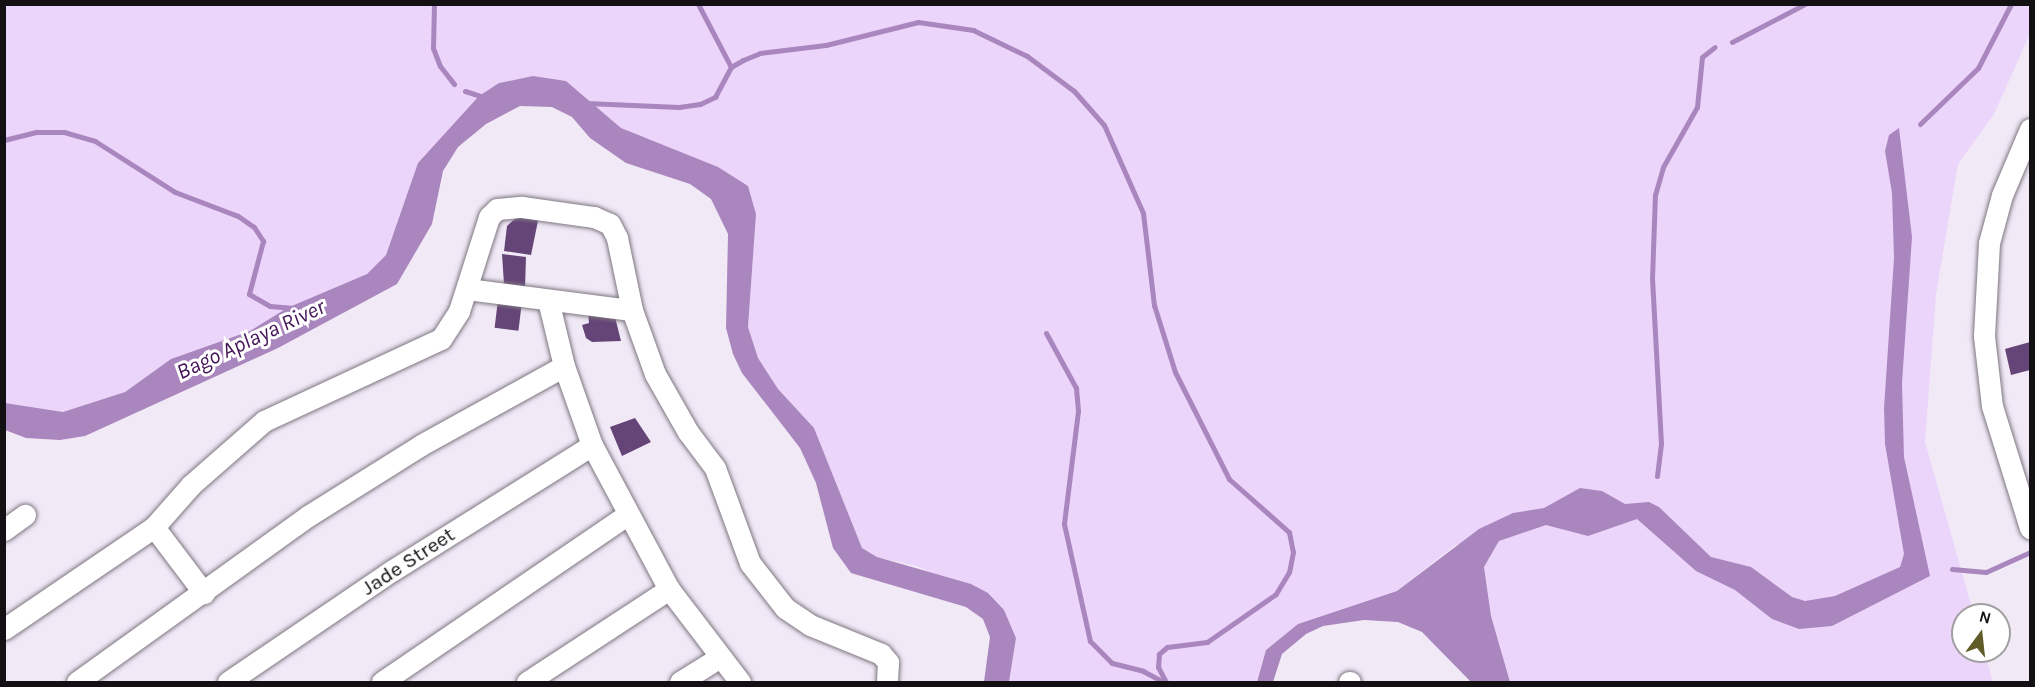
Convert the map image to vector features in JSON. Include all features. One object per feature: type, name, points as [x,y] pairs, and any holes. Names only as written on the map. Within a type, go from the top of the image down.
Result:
[{"type":"street","points":[[2031,129],[2002,195],[1989,243],[1984,336],[1992,406],[2031,528]]},
{"type":"street","points":[[4,629],[154,527],[191,484],[264,421],[441,339],[452,325],[467,289],[489,217],[497,209],[522,207],[594,217],[610,224],[617,238],[632,310],[665,397],[715,468],[727,492],[750,563],[785,608],[810,625],[881,654],[888,662],[887,682]]},
{"type":"street","points":[[467,289],[632,310]]},
{"type":"street","points":[[548,300],[564,366],[592,445],[669,589],[740,682]]},
{"type":"street","points":[[77,682],[308,516],[421,445],[564,366]]},
{"type":"street","name":"Jade Street","points":[[228,682],[393,570],[592,445]]},
{"type":"street","points":[[4,531],[25,514]]},
{"type":"street","points":[[382,682],[628,514]]},
{"type":"street","points":[[154,527],[204,592]]},
{"type":"street","points":[[527,682],[669,589]]},
{"type":"street","points":[[680,682],[720,657]]},
{"type":"shaded area","points":[[5,5],[2030,5],[2030,34],[1994,114],[1958,164],[1936,294],[1925,442],[1971,603],[1951,603],[1951,663],[1987,663],[1993,682],[1510,682],[1491,616],[1484,567],[1499,541],[1514,534],[1455,545],[1397,591],[1298,624],[1266,650],[1257,682],[1009,682],[1016,638],[1004,610],[917,566],[877,557],[862,548],[814,428],[778,389],[758,358],[748,327],[756,214],[748,186],[621,128],[566,81],[533,76],[499,83],[418,163],[386,255],[367,274],[287,308],[250,331],[171,359],[125,392],[63,412],[5,403]]},
{"type":"water","name":"Bago Aplaya River","points":[[533,76],[566,81],[621,128],[718,167],[748,186],[756,214],[748,327],[758,358],[778,389],[814,428],[862,548],[877,557],[971,584],[988,593],[1004,610],[1016,638],[1009,682],[984,682],[990,637],[983,619],[966,607],[851,573],[833,548],[816,483],[800,448],[742,373],[733,354],[726,328],[728,234],[711,199],[690,184],[626,163],[590,138],[572,117],[552,107],[520,106],[486,124],[458,147],[443,171],[432,224],[397,284],[278,348],[85,436],[60,440],[26,438],[5,430],[5,403],[63,412],[125,392],[171,359],[250,331],[287,308],[367,274],[386,255],[418,163],[479,96],[499,83]]},
{"type":"water","points":[[1899,128],[1912,237],[1902,383],[1904,457],[1930,576],[1832,626],[1799,629],[1772,619],[1735,590],[1696,571],[1637,519],[1588,536],[1546,525],[1499,541],[1484,567],[1491,616],[1510,682],[1471,682],[1422,632],[1398,622],[1364,620],[1323,626],[1306,634],[1282,654],[1273,682],[1257,682],[1266,650],[1298,624],[1397,591],[1479,529],[1513,513],[1544,508],[1580,488],[1602,491],[1625,504],[1649,502],[1659,507],[1711,557],[1751,567],[1792,597],[1805,601],[1835,596],[1900,567],[1904,554],[1885,444],[1884,408],[1894,258],[1892,193],[1885,151],[1889,135]]},
{"type":"building","points":[[519,215],[539,216],[531,255],[504,251],[507,226]]},
{"type":"building","points":[[502,254],[526,257],[525,288],[504,284]]},
{"type":"building","points":[[498,300],[522,303],[518,331],[495,328]]},
{"type":"building","points":[[588,312],[614,313],[621,341],[592,342],[586,338],[582,325],[589,323]]},
{"type":"building","points":[[2030,342],[2030,370],[2011,375],[2005,349]]},
{"type":"building","points":[[635,418],[651,442],[622,456],[610,427]]},
{"type":"waterway","points":[[434,4],[433,48],[440,66],[454,84]]},
{"type":"waterway","points":[[698,4],[731,67]]},
{"type":"waterway","points":[[1732,42],[1805,4]]},
{"type":"waterway","points":[[1920,124],[1978,68],[2011,4]]},
{"type":"waterway","points":[[586,103],[679,107],[700,104],[715,97],[731,67],[760,53],[826,45],[918,22],[973,30],[1027,56],[1074,91],[1104,125],[1143,213],[1154,305],[1175,372],[1229,479],[1289,532],[1293,552],[1289,572],[1276,594],[1207,642],[1167,647],[1159,654],[1158,667],[1166,682]]},
{"type":"waterway","points":[[1657,476],[1661,444],[1652,279],[1655,195],[1663,167],[1697,107],[1702,57],[1715,47]]},
{"type":"waterway","points":[[465,91],[483,97]]},
{"type":"waterway","name":"Bago Aplaya River","points":[[4,140],[37,132],[64,132],[95,141],[175,192],[238,216],[254,227],[263,241],[249,294],[270,306],[294,308]]},
{"type":"waterway","points":[[1046,333],[1076,388],[1078,411],[1064,524],[1090,641],[1112,663],[1143,671],[1164,682]]},
{"type":"waterway","points":[[1952,569],[1986,572],[2030,552]]}]
